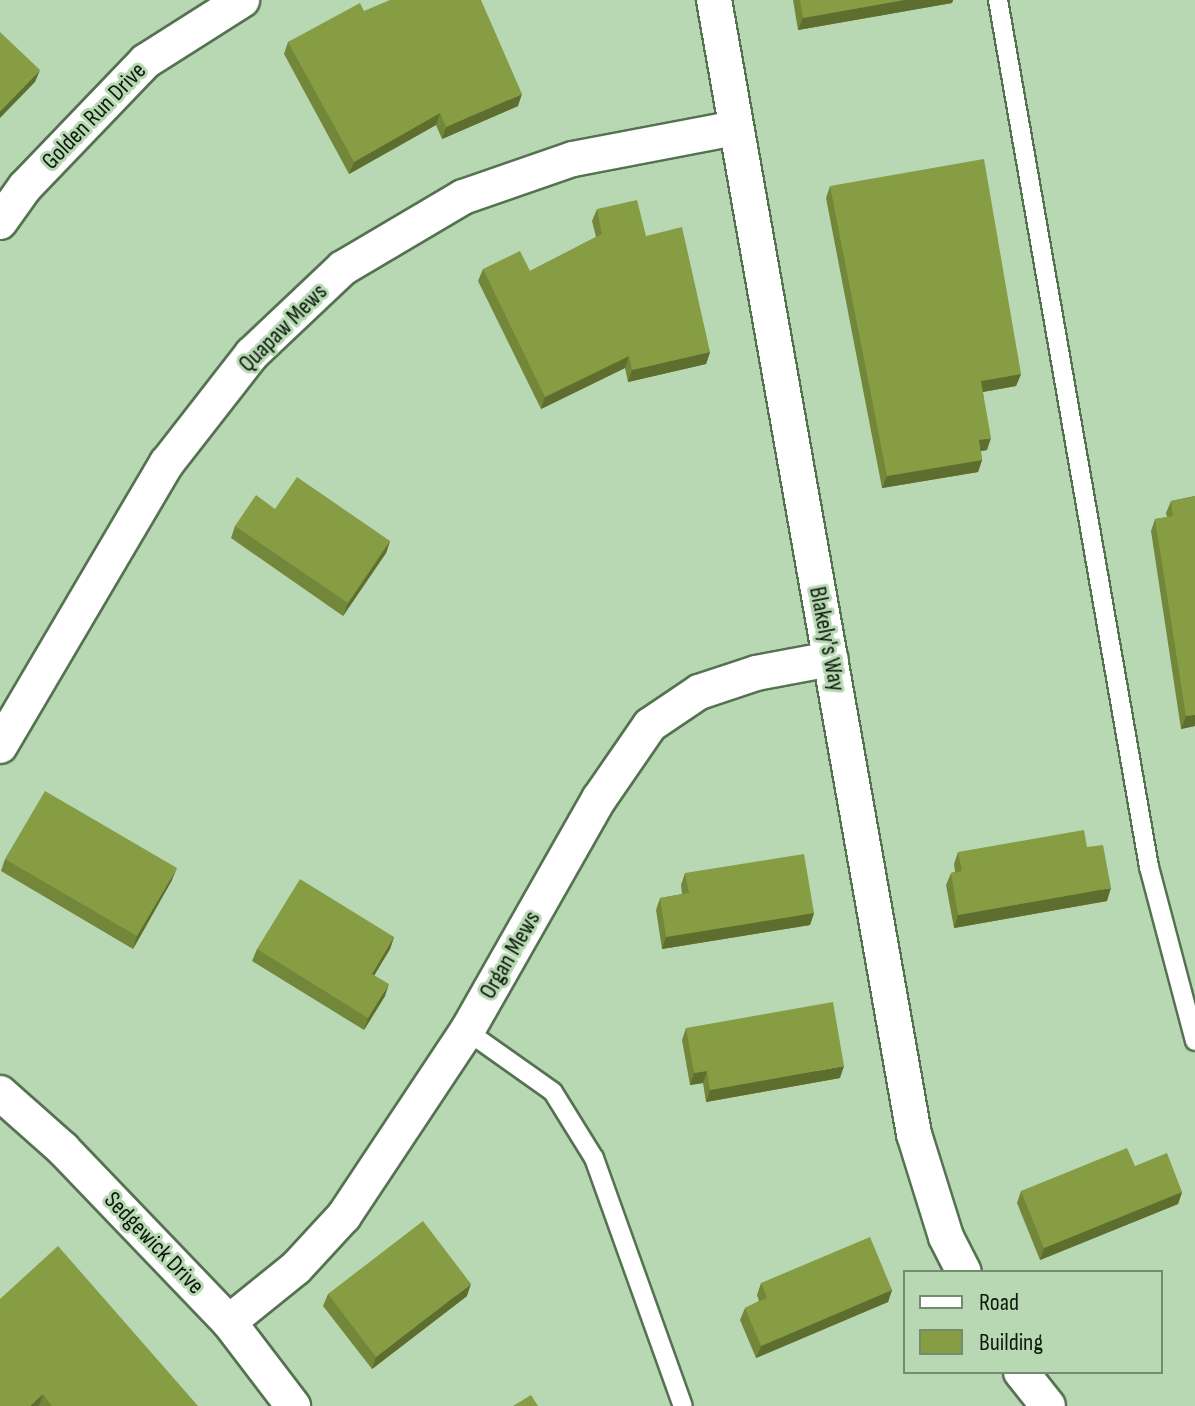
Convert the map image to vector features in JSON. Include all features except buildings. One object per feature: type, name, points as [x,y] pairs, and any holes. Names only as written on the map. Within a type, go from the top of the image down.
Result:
[{"type":"street","name":"Golden Run Drive","points":[[0,222],[25,187],[146,61],[242,0]]},
{"type":"street","name":"Blakely's Way","points":[[714,0],[914,1134],[946,1237],[963,1270]]},
{"type":"street","name":"Quapaw Mews","points":[[0,746],[167,463],[252,354],[343,268],[463,197],[573,159],[736,128]]},
{"type":"street","name":"Organ Mews","points":[[229,1322],[296,1268],[344,1216],[467,1031],[599,799],[650,725],[699,692],[756,673],[831,659]]},
{"type":"street","name":"Sedgewick Drive","points":[[0,1093],[63,1149],[229,1322],[293,1406]]},
{"type":"street","points":[[1023,1374],[1048,1406]]},
{"type":"lane","points":[[998,0],[1149,867],[1195,1041]]},
{"type":"lane","points":[[467,1031],[553,1092],[594,1158],[683,1406]]}]
